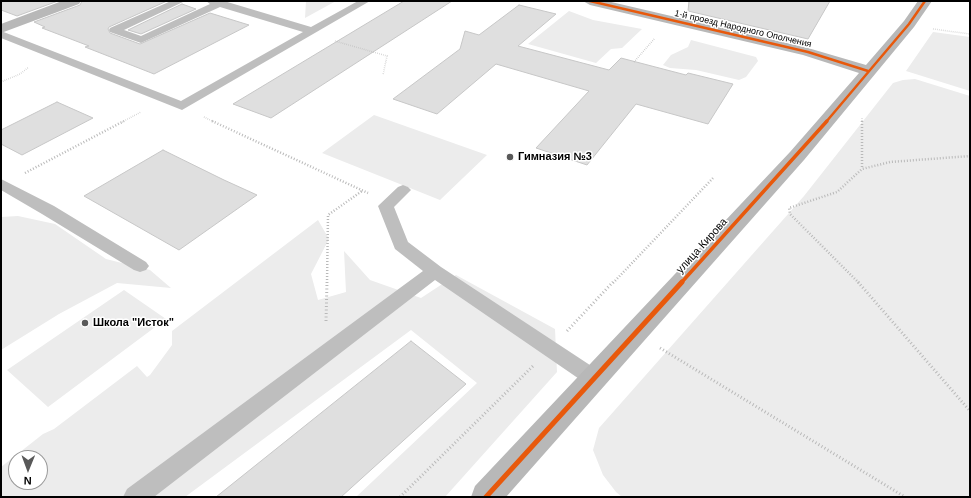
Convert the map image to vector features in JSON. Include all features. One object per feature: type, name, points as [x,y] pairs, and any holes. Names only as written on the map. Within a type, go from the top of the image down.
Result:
[{"type":"street","points":[[1,29],[74,1]]},
{"type":"street","name":"1-й проезд Народного Ополчения","points":[[590,1],[808,52],[868,71]]},
{"type":"street","name":"улица Кирова","points":[[495,494],[595,378],[797,156],[909,24],[925,1]]},
{"type":"lane","points":[[180,1],[114,30],[142,40],[216,2],[311,32]]},
{"type":"lane","points":[[1,34],[182,106],[365,1]]},
{"type":"lane","points":[[2,184],[140,266]]},
{"type":"lane","points":[[403,190],[386,206],[401,245],[434,271],[595,378]]},
{"type":"lane","points":[[135,497],[434,271]]},
{"type":"path","points":[[929,29],[970,34]]},
{"type":"path","points":[[311,32],[387,56],[383,75]]},
{"type":"path","points":[[634,62],[658,35]]},
{"type":"path","points":[[1,82],[20,74],[47,52]]},
{"type":"path","points":[[2,184],[164,99]]},
{"type":"path","points":[[182,106],[381,199],[386,206]]},
{"type":"path","points":[[862,115],[862,169]]},
{"type":"path","points":[[970,156],[890,162],[862,169],[837,192],[789,208],[790,214],[870,295],[970,411]]},
{"type":"path","points":[[400,497],[551,349],[714,176]]},
{"type":"path","points":[[346,338],[326,321],[328,215],[363,191]]},
{"type":"path","points":[[660,348],[905,497]]},
{"type":"shaded area","points":[[306,1],[336,1],[305,18]]},
{"type":"shaded area","points":[[569,11],[593,20],[642,29],[622,48],[611,49],[596,63],[528,44]]},
{"type":"shaded area","points":[[933,32],[970,37],[970,91],[906,71]]},
{"type":"shaded area","points":[[691,40],[756,57],[758,61],[746,77],[739,80],[696,70],[670,68],[663,65],[671,55],[688,47]]},
{"type":"shaded area","points":[[915,79],[970,96],[970,497],[622,497],[616,492],[603,475],[593,450],[599,428],[804,196],[893,83]]},
{"type":"shaded area","points":[[374,115],[487,155],[440,200],[322,153]]},
{"type":"shaded area","points":[[18,216],[55,224],[106,259],[150,270],[171,288],[117,283],[59,314],[1,350],[1,217]]},
{"type":"shaded area","points":[[318,220],[329,239],[311,274],[318,300],[346,292],[344,251],[370,280],[421,298],[456,275],[555,329],[557,372],[445,497],[356,497],[477,383],[411,330],[185,497],[1,497],[1,467],[8,462],[8,490],[48,490],[48,450],[23,450],[43,434],[54,429],[137,366],[147,377],[150,375],[172,345],[172,331]]},
{"type":"shaded area","points":[[124,290],[166,319],[48,407],[7,370]]},
{"type":"building","points":[[1,1],[58,1],[17,16],[1,10]]},
{"type":"building","points":[[82,1],[167,1],[109,27],[108,29],[110,33],[140,44],[210,13],[249,25],[154,74],[85,47],[89,46],[42,28],[45,27],[34,22],[80,5]]},
{"type":"building","points":[[404,1],[452,1],[271,118],[233,104]]},
{"type":"building","points":[[689,1],[830,1],[808,39],[688,11]]},
{"type":"building","points":[[182,4],[196,9],[141,34],[128,30]]},
{"type":"building","points":[[519,5],[556,14],[518,46],[609,70],[621,58],[686,75],[688,73],[733,84],[708,124],[636,104],[587,165],[536,148],[589,91],[496,64],[437,114],[393,99],[460,49],[465,31],[479,35]]},
{"type":"building","points":[[57,102],[93,118],[22,155],[1,144],[1,130]]},
{"type":"building","points":[[163,150],[257,195],[179,250],[84,196]]},
{"type":"building","points":[[411,341],[466,384],[341,497],[216,497]]},
{"type":"cycle path","points":[[590,1],[808,52],[868,71]]},
{"type":"cycle path","points":[[486,497],[797,156],[909,24],[925,1]]},
{"type":"place","name":"Гимназия №3","points":[[510,157]]},
{"type":"place","name":"Школа \"Исток\"","points":[[85,323]]}]
